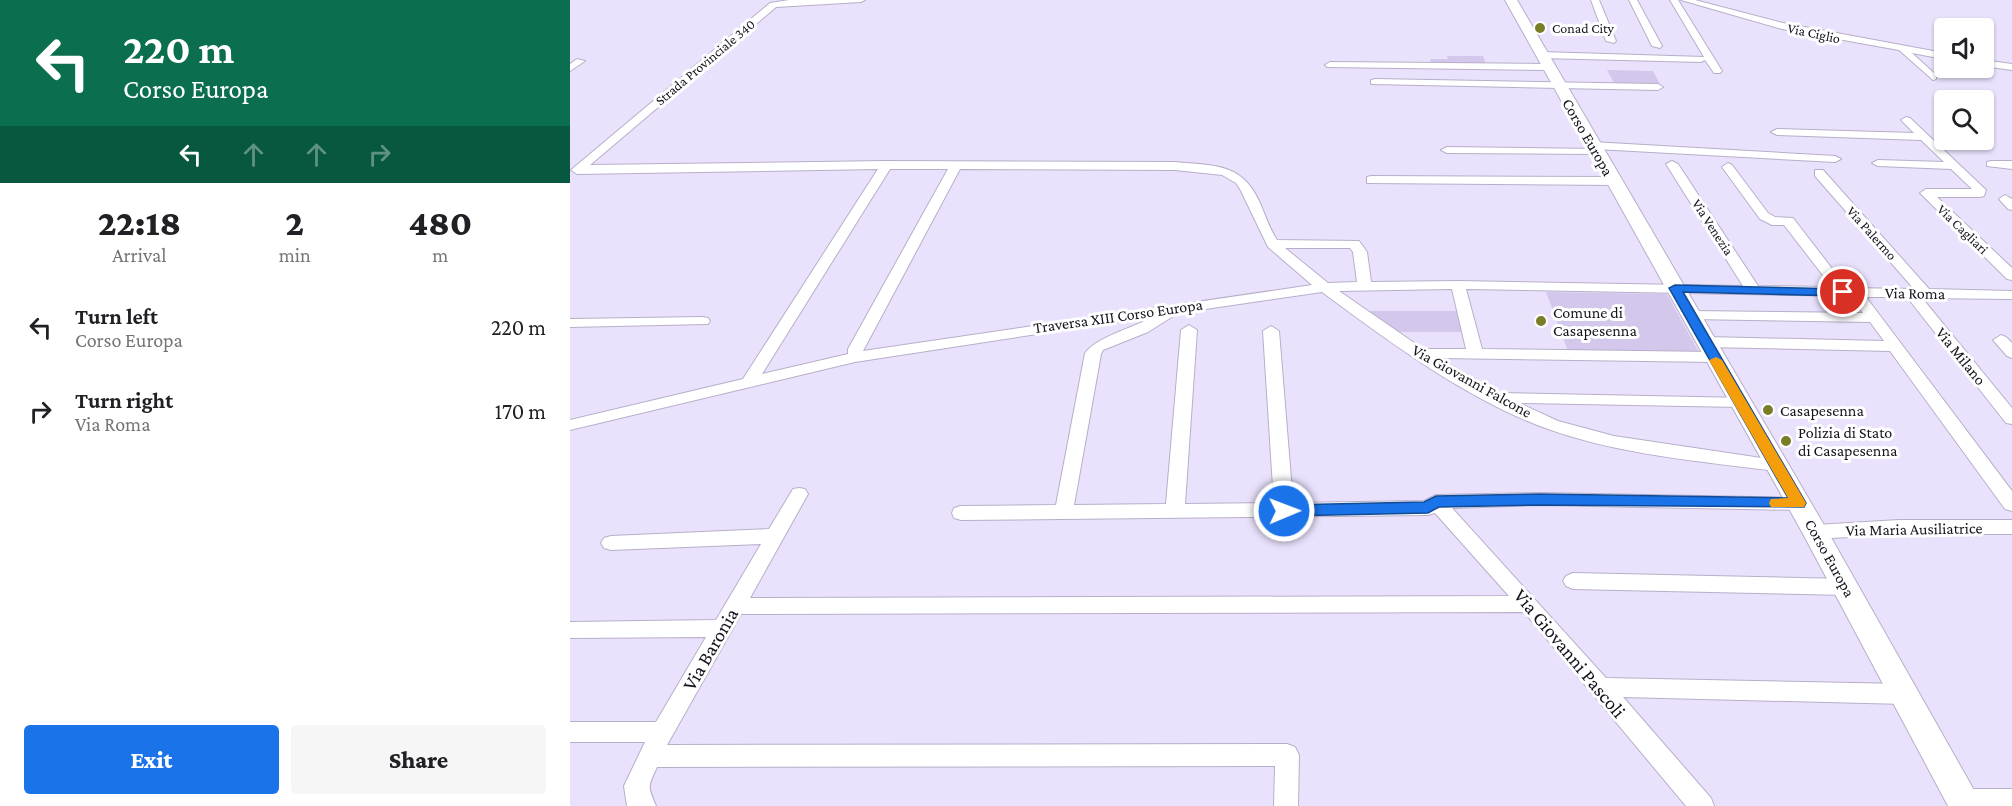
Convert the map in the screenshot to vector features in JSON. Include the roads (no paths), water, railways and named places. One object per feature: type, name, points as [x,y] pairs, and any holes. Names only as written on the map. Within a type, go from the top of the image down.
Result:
[{"type":"street","name":"Strada Provinciale 340","points":[[575,172],[773,5],[792,2],[861,0]]},
{"type":"street","name":"Corso Europa","points":[[1511,0],[1815,532],[1964,803]]},
{"type":"street","points":[[1594,0],[1611,41]]},
{"type":"street","points":[[1633,0],[1657,46]]},
{"type":"street","points":[[1674,0],[1717,71]]},
{"type":"street","name":"Via Ciglio","points":[[1685,0],[1782,26],[1934,54]]},
{"type":"street","points":[[1903,49],[1933,77]]},
{"type":"street","points":[[1330,65],[1701,59]]},
{"type":"street","points":[[570,68],[580,61]]},
{"type":"street","points":[[1994,65],[2012,67]]},
{"type":"street","points":[[1375,82],[1658,87]]},
{"type":"street","name":"Via Cagliari","points":[[1906,120],[1980,190],[1980,193],[1926,193],[2012,276]]},
{"type":"street","points":[[1777,132],[1923,137]]},
{"type":"street","points":[[1447,150],[1594,148],[1835,159]]},
{"type":"street","points":[[1878,163],[1954,166]]},
{"type":"street","name":"Via Venezia","points":[[1672,164],[1753,290]]},
{"type":"street","points":[[1990,164],[2012,165]]},
{"type":"street","points":[[575,172],[886,165],[1203,168],[1234,175],[1244,185],[1273,244],[1354,244],[1360,252],[1364,285]]},
{"type":"street","points":[[750,380],[886,165]]},
{"type":"street","points":[[855,357],[856,349],[956,165]]},
{"type":"street","points":[[1728,167],[1764,216],[1772,221],[1788,221],[1873,318],[2012,504]]},
{"type":"street","name":"Via Palermo","points":[[1819,173],[1918,294]]},
{"type":"street","points":[[1371,180],[1613,181]]},
{"type":"street","name":"Via Giovanni Falcone","points":[[1273,244],[1367,319],[1524,413],[1586,436],[1776,465]]},
{"type":"street","points":[[1458,285],[1475,354]]},
{"type":"street","name":"Traversa XIII Corso Europa","points":[[570,425],[750,380],[855,357],[1325,287],[1458,285],[1675,288]]},
{"type":"street","name":"Via Roma","points":[[1675,288],[2012,295]]},
{"type":"street","name":"Via Milano","points":[[1918,294],[2012,419]]},
{"type":"street","points":[[1064,511],[1093,353],[1098,347],[1143,329],[1180,307]]},
{"type":"street","points":[[1690,315],[1873,318]]},
{"type":"street","points":[[570,323],[703,321]]},
{"type":"street","points":[[1175,512],[1189,330]]},
{"type":"street","points":[[1270,331],[1284,511]]},
{"type":"street","points":[[2001,340],[2012,353]]},
{"type":"street","points":[[1421,353],[1475,354],[1893,346]]},
{"type":"street","points":[[1497,398],[1740,402]]},
{"type":"street","name":"Via Baronia","points":[[644,806],[639,803],[636,786],[650,756],[799,494]]},
{"type":"street","points":[[961,513],[1428,508],[1436,502],[1540,499],[1798,503]]},
{"type":"street","name":"Via Giovanni Pascoli","points":[[1436,502],[1529,604],[1702,806]]},
{"type":"street","name":"Via Maria Ausiliatrice","points":[[1815,532],[1899,527],[2012,527]]},
{"type":"street","points":[[611,543],[776,536]]},
{"type":"street","points":[[1573,580],[1846,587]]},
{"type":"street","points":[[736,606],[1529,604]]},
{"type":"street","points":[[570,630],[723,628]]},
{"type":"street","points":[[1599,687],[1905,694]]},
{"type":"street","points":[[570,732],[662,732]]},
{"type":"street","points":[[650,756],[1287,755],[1286,806]]},
{"type":"street","points":[[1964,803],[2012,800]]},
{"type":"place","name":"Conad City","points":[[1540,28]]},
{"type":"place","name":"Comune di Casapesenna","points":[[1541,321]]},
{"type":"place","name":"Casapesenna","points":[[1768,410]]},
{"type":"place","name":"Polizia di Stato di Casapesenna","points":[[1786,441]]}]
